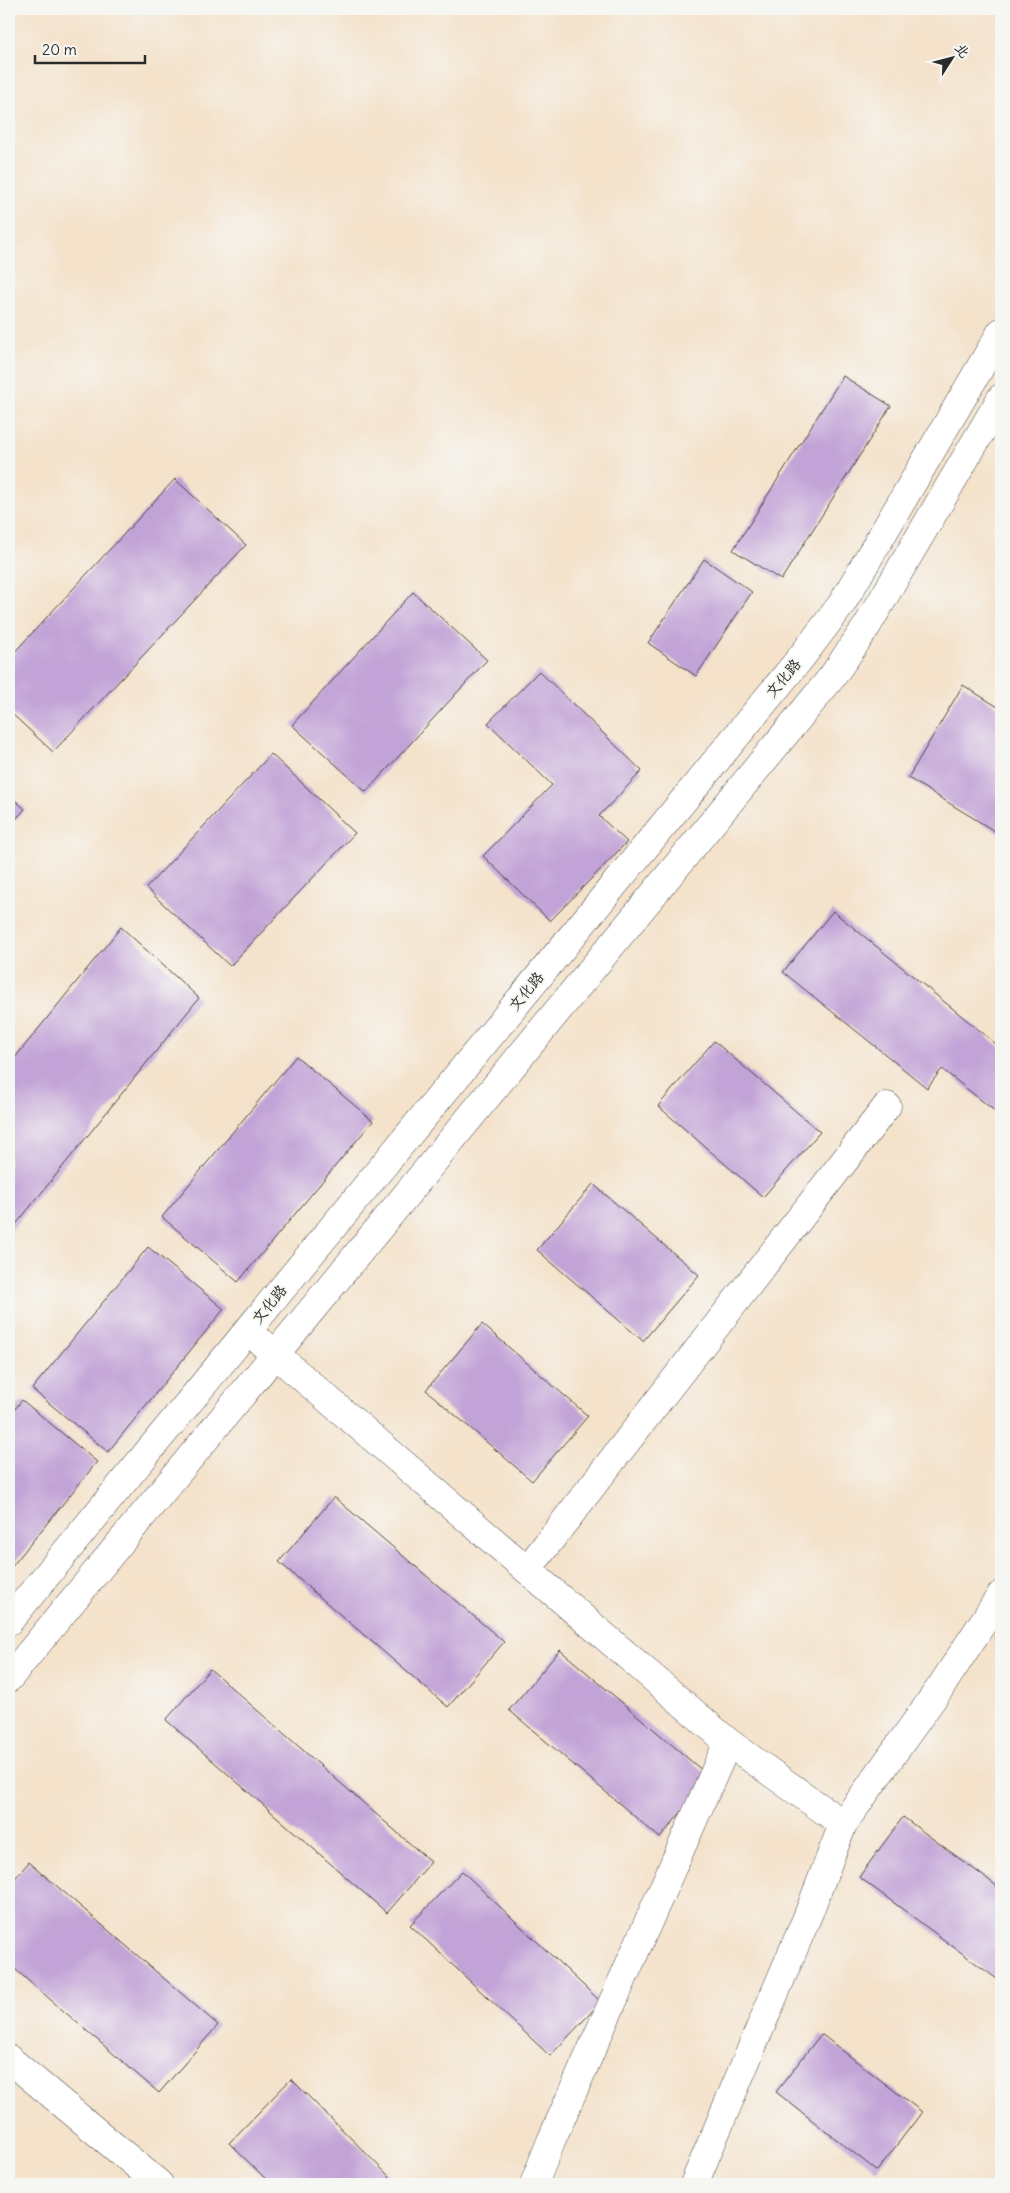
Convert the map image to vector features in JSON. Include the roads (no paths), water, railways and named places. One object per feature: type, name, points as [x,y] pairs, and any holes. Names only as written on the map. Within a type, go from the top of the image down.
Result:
[{"type":"street","name":"文化路","points":[[9,1621],[803,655],[840,605],[1001,332]]},
{"type":"street","points":[[9,1678],[273,1354],[832,677],[867,626],[1001,398]]},
{"type":"street","points":[[527,1570],[887,1106]]},
{"type":"street","points":[[248,1329],[273,1354],[728,1742],[843,1824]]},
{"type":"street","points":[[694,2184],[808,1914],[843,1824],[940,1688],[1001,1595]]},
{"type":"street","points":[[534,2184],[551,2141],[728,1742]]},
{"type":"street","points":[[9,2059],[159,2184]]}]
